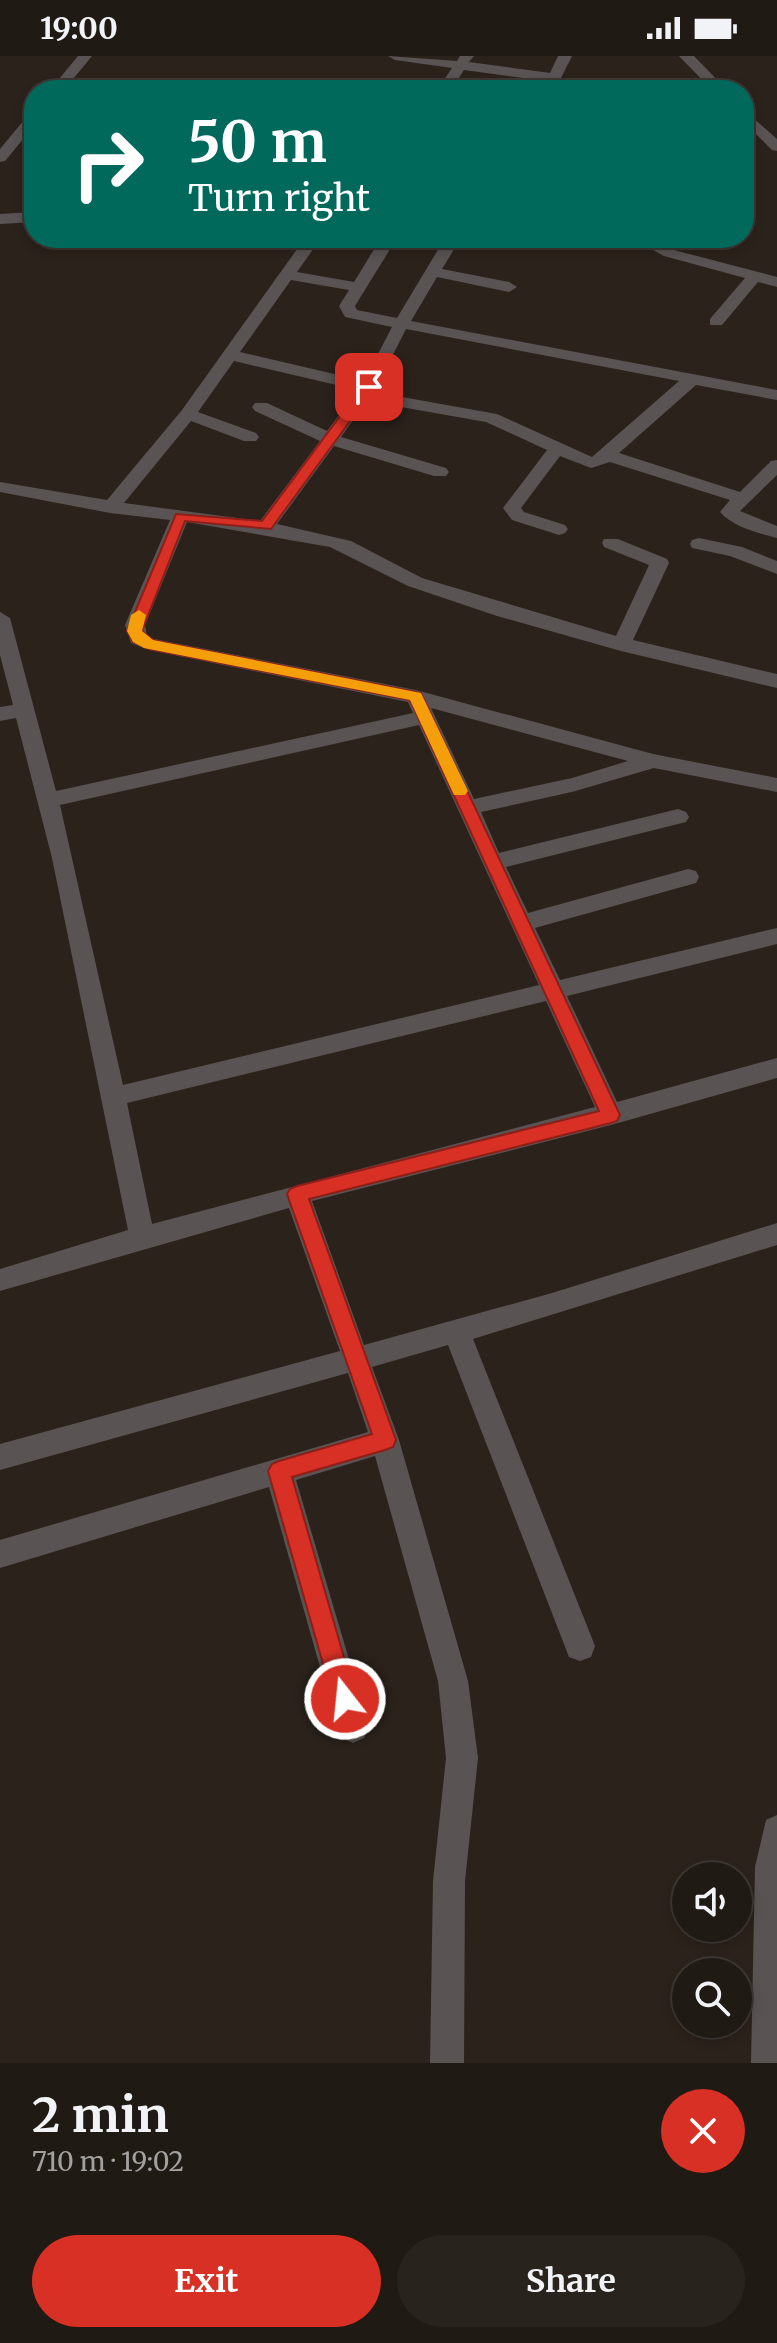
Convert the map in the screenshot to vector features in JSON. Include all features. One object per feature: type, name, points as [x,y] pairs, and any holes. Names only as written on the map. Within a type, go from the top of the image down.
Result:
[{"type":"street","points":[[65,80],[85,56]]},
{"type":"street","points":[[395,56],[464,60],[536,80]]},
{"type":"street","points":[[553,80],[565,56]]},
{"type":"street","points":[[669,56],[692,80]]},
{"type":"street","points":[[686,56],[710,80]]},
{"type":"street","points":[[451,80],[464,60]]},
{"type":"street","points":[[756,133],[777,124]]},
{"type":"street","points":[[0,158],[24,129]]},
{"type":"street","points":[[756,133],[777,147]]},
{"type":"street","points":[[756,133],[777,166]]},
{"type":"street","points":[[0,219],[24,220]]},
{"type":"street","points":[[0,228],[24,223]]},
{"type":"street","points":[[110,508],[188,414],[306,248]]},
{"type":"street","points":[[382,248],[347,306],[351,314],[777,395]]},
{"type":"street","points":[[266,526],[366,391],[401,324],[447,248]]},
{"type":"street","points":[[659,248],[777,282]]},
{"type":"street","points":[[433,272],[509,287]]},
{"type":"street","points":[[287,275],[357,287]]},
{"type":"street","points":[[716,322],[754,277]]},
{"type":"street","points":[[230,355],[366,391],[491,418],[591,463],[607,455],[692,379]]},
{"type":"street","points":[[261,407],[332,440],[440,472]]},
{"type":"street","points":[[188,414],[250,437]]},
{"type":"street","points":[[557,448],[512,508],[518,516],[559,529]]},
{"type":"street","points":[[607,455],[741,498]]},
{"type":"street","points":[[777,465],[730,508],[732,516],[777,532]]},
{"type":"street","points":[[1,489],[110,508],[266,526],[339,543],[415,582],[621,645],[777,681]]},
{"type":"street","points":[[180,517],[135,625],[138,639],[149,644],[653,761],[777,785]]},
{"type":"street","points":[[611,543],[660,563],[621,645]]},
{"type":"street","points":[[699,544],[735,551],[777,568]]},
{"type":"street","points":[[0,618],[50,800],[142,1235]]},
{"type":"street","points":[[50,800],[420,707]]},
{"type":"street","points":[[420,707],[611,1115]]},
{"type":"street","points":[[0,714],[25,709]]},
{"type":"street","points":[[467,808],[572,785],[653,761]]},
{"type":"street","points":[[493,862],[678,817]]},
{"type":"street","points":[[521,923],[688,877]]},
{"type":"street","points":[[113,1097],[777,936]]},
{"type":"street","points":[[0,1280],[142,1235],[611,1115],[777,1068]]},
{"type":"street","points":[[297,1194],[385,1440],[453,1681],[462,1758],[449,1881],[447,2063]]},
{"type":"street","points":[[0,1457],[552,1305],[777,1234]]},
{"type":"street","points":[[456,1331],[580,1646]]},
{"type":"street","points":[[0,1554],[385,1440]]},
{"type":"street","points":[[279,1471],[353,1727]]},
{"type":"street","points":[[768,2063],[771,1867],[777,1831]]},
{"type":"slow traffic","points":[[139,615],[134,631],[138,639],[149,644],[416,697],[460,791]]},
{"type":"route","points":[[345,1699],[279,1471],[385,1440],[297,1194],[611,1115],[416,697],[149,644],[138,639],[134,631],[180,517],[266,526],[369,387]]}]
